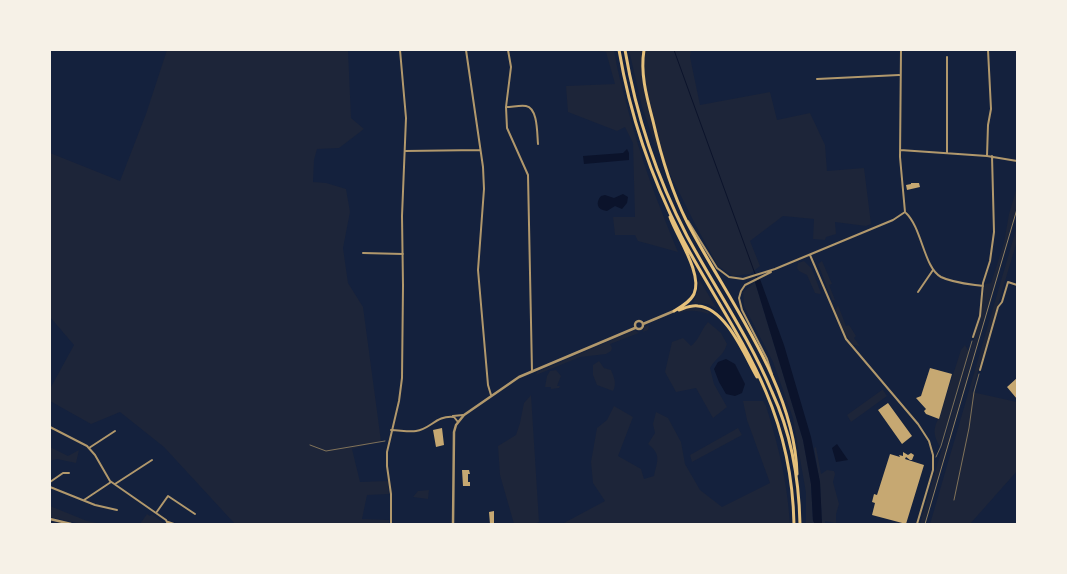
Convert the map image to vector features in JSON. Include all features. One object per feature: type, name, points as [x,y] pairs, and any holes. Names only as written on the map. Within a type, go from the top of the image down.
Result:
[{"type":"main road","points":[[620,50],[632,110],[674,228],[696,278],[696,288],[693,296],[674,311]]},
{"type":"main road","points":[[625,50],[642,123],[660,177],[687,236],[755,356],[773,393],[788,435],[797,484]]},
{"type":"main road","points":[[644,50],[643,76],[653,124],[666,171],[682,212],[774,379],[782,400],[796,456],[800,524]]},
{"type":"main road","points":[[656,179],[685,244],[746,352],[765,390],[777,421],[786,454],[794,524]]},
{"type":"main road","points":[[674,311],[698,306],[710,309],[718,314],[765,390]]},
{"type":"street","points":[[391,524],[391,491],[387,460],[389,440],[399,401],[402,378],[402,216],[406,104],[400,50]]},
{"type":"street","points":[[466,50],[484,181],[478,280],[488,385],[491,395]]},
{"type":"street","points":[[508,50],[511,67],[506,108],[508,133],[528,175],[532,371]]},
{"type":"street","points":[[901,50],[900,150],[905,212],[913,220],[933,270],[938,275],[946,279],[983,286]]},
{"type":"street","points":[[988,50],[990,109],[988,156]]},
{"type":"street","points":[[947,57],[947,153]]},
{"type":"street","points":[[817,79],[900,75]]},
{"type":"street","points":[[506,108],[528,106],[532,109],[535,115],[538,144]]},
{"type":"street","points":[[405,151],[481,150]]},
{"type":"street","points":[[900,150],[992,156],[1017,161]]},
{"type":"street","points":[[973,337],[980,316],[983,286],[989,264],[994,228],[992,156]]},
{"type":"street","points":[[682,212],[719,270],[735,278],[750,278],[761,275],[893,220],[905,212]]},
{"type":"street","points":[[363,253],[403,254]]},
{"type":"street","points":[[810,255],[844,337],[923,430],[932,448],[934,460],[931,478],[918,524]]},
{"type":"street","points":[[918,292],[933,270]]},
{"type":"street","points":[[761,275],[742,289],[739,300],[767,358],[774,379]]},
{"type":"street","points":[[980,370],[998,307],[1002,302],[1008,282],[1017,285]]},
{"type":"street","points":[[453,524],[454,434],[455,426],[466,414],[516,378],[635,328],[641,329],[643,324],[674,311]]},
{"type":"street","points":[[635,328],[637,322],[643,324]]},
{"type":"street","points":[[391,430],[418,431],[440,418],[466,414]]},
{"type":"street","points":[[451,416],[458,422]]},
{"type":"street","points":[[50,427],[89,448],[111,482],[168,523],[174,524]]},
{"type":"street","points":[[89,448],[115,431]]},
{"type":"street","points":[[115,484],[152,460]]},
{"type":"street","points":[[50,482],[63,473],[68,474]]},
{"type":"street","points":[[84,500],[111,482]]},
{"type":"street","points":[[50,487],[95,505],[117,510]]},
{"type":"street","points":[[156,513],[168,496],[195,514]]},
{"type":"street","points":[[50,519],[71,524]]},
{"type":"path","points":[[934,460],[942,446],[973,337]]},
{"type":"path","points":[[954,500],[969,428],[974,392],[980,370]]},
{"type":"path","points":[[310,445],[326,451],[389,440]]},
{"type":"shaded area","points":[[167,50],[348,50],[351,118],[364,129],[339,148],[317,149],[314,160],[313,182],[326,183],[346,189],[350,212],[343,248],[348,283],[363,307],[381,441],[352,449],[360,482],[388,481],[389,494],[367,495],[362,519],[389,520],[389,524],[235,524],[164,447],[120,412],[91,424],[50,401],[50,389],[74,345],[50,317],[50,153],[120,181],[146,114]]},
{"type":"shaded area","points":[[590,50],[614,50],[621,85],[638,144],[678,252],[638,241],[635,235],[615,235],[613,217],[635,217],[633,143],[625,127],[617,131],[568,112],[566,86],[615,84],[606,52]]},
{"type":"shaded area","points":[[629,50],[691,50],[690,57],[700,105],[770,92],[777,120],[810,113],[825,145],[827,171],[864,168],[871,224],[866,226],[835,222],[836,234],[826,237],[825,240],[813,239],[814,219],[783,216],[750,241],[760,266],[750,274],[733,276],[718,266],[655,144],[642,107]]},
{"type":"shaded area","points":[[627,149],[629,160],[584,164],[583,156],[623,153]]},
{"type":"shaded area","points":[[1017,187],[1017,206],[924,524],[920,524],[979,321],[985,284],[991,283],[1004,243],[1009,214]]},
{"type":"shaded area","points":[[623,194],[628,197],[627,203],[622,209],[615,206],[607,211],[599,208],[598,201],[601,196],[605,195],[614,198]]},
{"type":"shaded area","points":[[1017,226],[1017,241],[972,392],[1017,402],[1017,471],[970,524],[930,524]]},
{"type":"shaded area","points":[[804,261],[812,269],[820,294],[815,293],[807,275],[797,268],[798,263]]},
{"type":"shaded area","points":[[822,261],[832,284],[829,285],[835,300],[832,300],[818,264]]},
{"type":"shaded area","points":[[699,279],[717,309],[708,304],[693,303],[698,291]]},
{"type":"shaded area","points":[[760,279],[784,345],[811,437],[820,482],[822,524],[815,524],[813,521],[811,484],[803,440],[755,282]]},
{"type":"shaded area","points":[[755,282],[803,440],[811,484],[813,520],[815,524],[806,524],[806,493],[793,418],[773,362],[744,306],[743,292]]},
{"type":"shaded area","points":[[838,305],[846,326],[849,325],[856,336],[854,338],[860,346],[853,345],[844,332],[835,311]]},
{"type":"shaded area","points":[[688,308],[697,308],[710,312],[708,314],[692,311],[678,313],[649,325],[648,330],[643,332],[644,327]]},
{"type":"shaded area","points":[[708,322],[721,333],[727,344],[724,352],[710,368],[714,384],[727,407],[713,418],[696,388],[676,392],[665,372],[672,342],[683,338],[691,346]]},
{"type":"shaded area","points":[[635,330],[639,333],[610,344],[611,351],[606,354],[580,357],[536,375],[537,372]]},
{"type":"shaded area","points":[[965,345],[969,352],[940,447],[935,436],[935,426],[961,350]]},
{"type":"shaded area","points":[[726,359],[735,364],[745,384],[742,393],[735,396],[726,394],[714,369],[718,362]]},
{"type":"shaded area","points":[[599,361],[604,368],[611,370],[615,383],[613,391],[597,385],[593,375],[593,365]]},
{"type":"shaded area","points":[[556,370],[561,376],[557,386],[560,386],[559,388],[551,389],[551,387],[545,387],[550,371]]},
{"type":"shaded area","points":[[882,390],[887,396],[851,422],[847,415]]},
{"type":"shaded area","points":[[531,395],[539,522],[534,524],[514,524],[500,475],[498,446],[516,435],[524,403]]},
{"type":"shaded area","points":[[743,401],[763,401],[766,406],[782,464],[790,524],[562,524],[605,501],[593,483],[591,462],[597,428],[607,420],[614,406],[633,417],[618,456],[641,469],[644,479],[654,476],[657,462],[657,455],[648,444],[655,433],[653,424],[656,412],[668,418],[681,442],[685,464],[700,490],[722,507],[770,483],[747,420]]},
{"type":"shaded area","points":[[738,428],[742,435],[692,462],[690,455]]},
{"type":"shaded area","points":[[837,444],[848,460],[836,462],[832,448]]},
{"type":"shaded area","points":[[50,447],[68,456],[79,450],[76,463],[57,459],[50,461]]},
{"type":"shaded area","points":[[816,447],[821,474],[827,470],[834,471],[835,474],[833,482],[839,504],[836,523],[825,521],[825,524],[822,523],[820,484],[814,448]]},
{"type":"shaded area","points":[[429,490],[428,499],[413,497],[418,491]]},
{"type":"shaded area","points":[[50,506],[87,521],[102,524],[82,524],[50,517]]},
{"type":"shaded area","points":[[147,514],[150,516],[152,514],[165,524],[140,524]]},
{"type":"building","points":[[919,183],[920,187],[907,190],[906,185]]},
{"type":"building","points":[[930,368],[952,374],[939,419],[926,414],[924,411],[926,409],[916,398],[921,396]]},
{"type":"building","points":[[1017,378],[1017,399],[1007,387]]},
{"type":"building","points":[[888,403],[912,436],[902,444],[878,410]]},
{"type":"building","points":[[442,428],[444,445],[436,447],[433,430]]},
{"type":"building","points":[[903,452],[908,455],[911,453],[914,455],[912,460],[906,457],[905,459],[924,465],[906,524],[872,515],[875,503],[872,502],[874,494],[877,495],[890,454],[900,457],[899,455],[903,456]]},
{"type":"building","points":[[462,470],[469,470],[468,482],[470,482],[470,486],[463,486]]},
{"type":"building","points":[[494,511],[494,524],[490,524],[489,512]]},
{"type":"waterway","points":[[674,50],[758,282]]},
{"type":"railway","points":[[925,524],[1017,209]]}]
